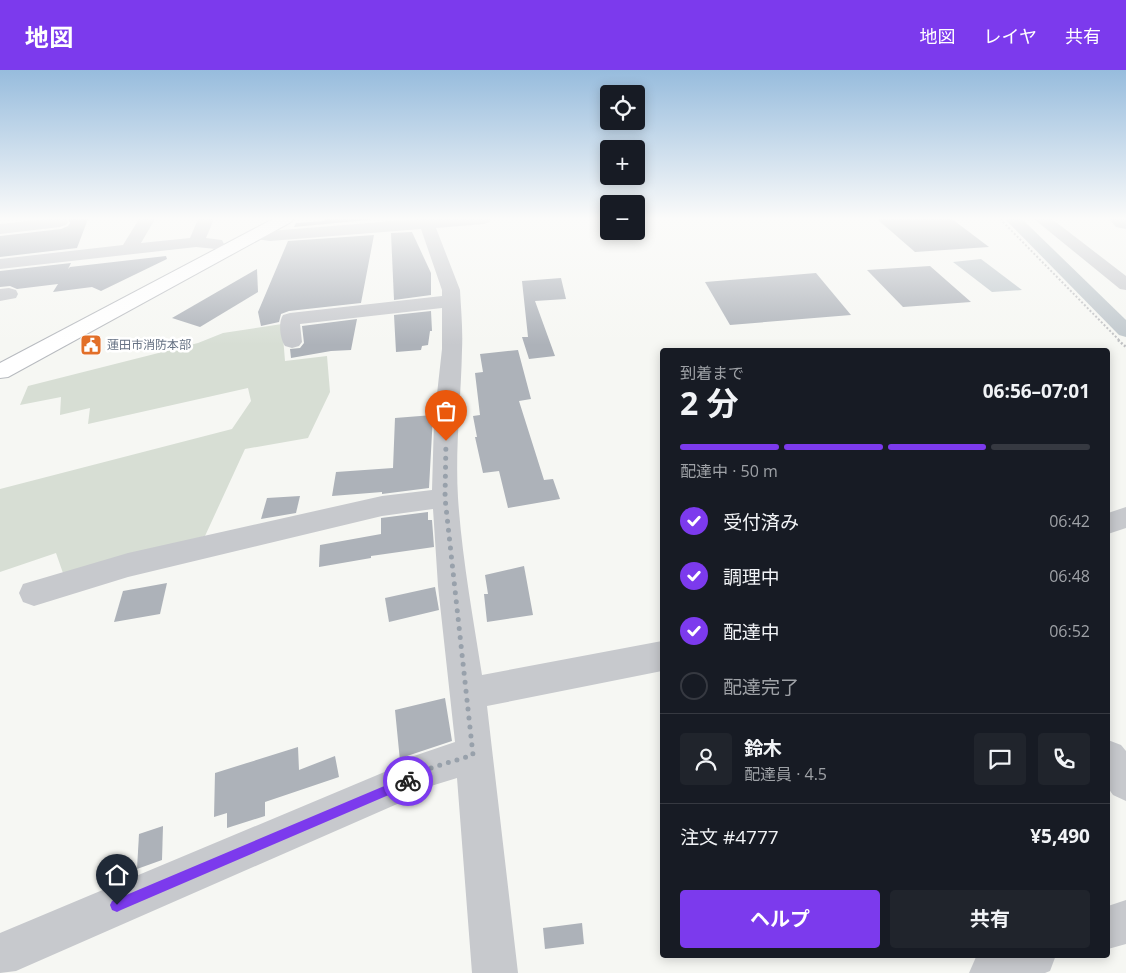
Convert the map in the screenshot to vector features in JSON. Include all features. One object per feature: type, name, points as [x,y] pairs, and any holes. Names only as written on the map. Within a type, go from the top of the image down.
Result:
[{"type":"main road","points":[[0,356],[183,261]]},
{"type":"main road","points":[[0,372],[199,261]]},
{"type":"street","points":[[0,264],[26,261]]},
{"type":"street","points":[[441,261],[451,290],[452,301],[452,348],[446,421],[445,498],[453,586],[468,694],[495,973]]},
{"type":"street","points":[[1096,261],[1126,285]]},
{"type":"street","points":[[292,342],[290,319],[452,301]]},
{"type":"street","points":[[34,593],[128,565],[382,506],[445,498]]},
{"type":"street","points":[[1110,523],[1126,517]]},
{"type":"street","points":[[468,694],[660,656]]},
{"type":"street","points":[[0,955],[407,782],[421,771],[473,755]]},
{"type":"street","points":[[1110,761],[1126,782]]},
{"type":"street","points":[[1110,926],[1126,922]]},
{"type":"street","points":[[992,973],[1027,958]]},
{"type":"path","points":[[1041,261],[1126,347]]},
{"type":"shaded area","points":[[984,261],[1022,290],[992,292],[953,262]]},
{"type":"shaded area","points":[[282,324],[285,361],[327,356],[330,392],[308,438],[245,449],[205,536],[64,576],[56,553],[0,572],[0,489],[232,429],[251,401],[248,388],[88,424],[90,408],[60,415],[61,397],[20,405],[28,386],[198,343],[223,333]]},
{"type":"building","points":[[121,261],[163,261],[101,291],[92,287],[53,292],[58,284],[17,289],[10,286],[0,287],[0,271],[71,263],[68,269],[70,267]]},
{"type":"building","points":[[279,261],[369,261],[361,303],[289,311],[281,314],[279,322],[261,326],[258,312]]},
{"type":"building","points":[[392,261],[426,261],[431,273],[431,295],[394,300]]},
{"type":"building","points":[[930,266],[971,302],[903,307],[867,270]]},
{"type":"building","points":[[257,269],[258,292],[200,327],[172,318]]},
{"type":"building","points":[[816,273],[851,315],[730,325],[705,282]]},
{"type":"building","points":[[561,278],[566,299],[535,301],[555,356],[529,359],[522,337],[528,337],[522,281]]},
{"type":"building","points":[[431,311],[432,331],[430,331],[428,345],[422,346],[421,350],[396,352],[394,315]]},
{"type":"building","points":[[357,319],[351,350],[331,351],[291,358],[290,349],[300,348],[304,343],[302,326]]},
{"type":"building","points":[[518,350],[531,399],[519,401],[544,480],[553,479],[560,499],[508,508],[499,471],[483,473],[475,437],[477,437],[473,416],[480,415],[475,373],[483,372],[480,354]]},
{"type":"building","points":[[433,415],[429,488],[382,494],[382,492],[332,496],[336,472],[393,468],[395,418]]},
{"type":"building","points":[[300,496],[296,513],[261,519],[267,498]]},
{"type":"building","points":[[428,512],[428,520],[432,520],[434,547],[371,556],[371,558],[319,567],[320,545],[381,534],[381,518]]},
{"type":"building","points":[[524,566],[533,615],[487,622],[484,594],[488,594],[485,575]]},
{"type":"building","points":[[167,583],[160,614],[114,622],[123,591]]},
{"type":"building","points":[[435,587],[439,610],[389,622],[385,598]]},
{"type":"building","points":[[445,698],[452,741],[407,756],[400,761],[395,710]]},
{"type":"building","points":[[298,747],[299,770],[335,756],[339,777],[265,802],[265,816],[227,828],[227,813],[214,817],[215,773]]},
{"type":"building","points":[[163,826],[162,860],[137,869],[139,834]]},
{"type":"building","points":[[582,923],[584,944],[545,949],[543,928]]},
{"type":"waterway","points":[[1056,261],[1126,331]]},
{"type":"way so far","points":[[408,781],[421,771],[473,755],[468,694],[453,586],[445,498],[446,441]]},
{"type":"place","name":"蓮田市消防本部","points":[[91,345]]},
{"type":"route","points":[[117,905],[408,781]]}]
